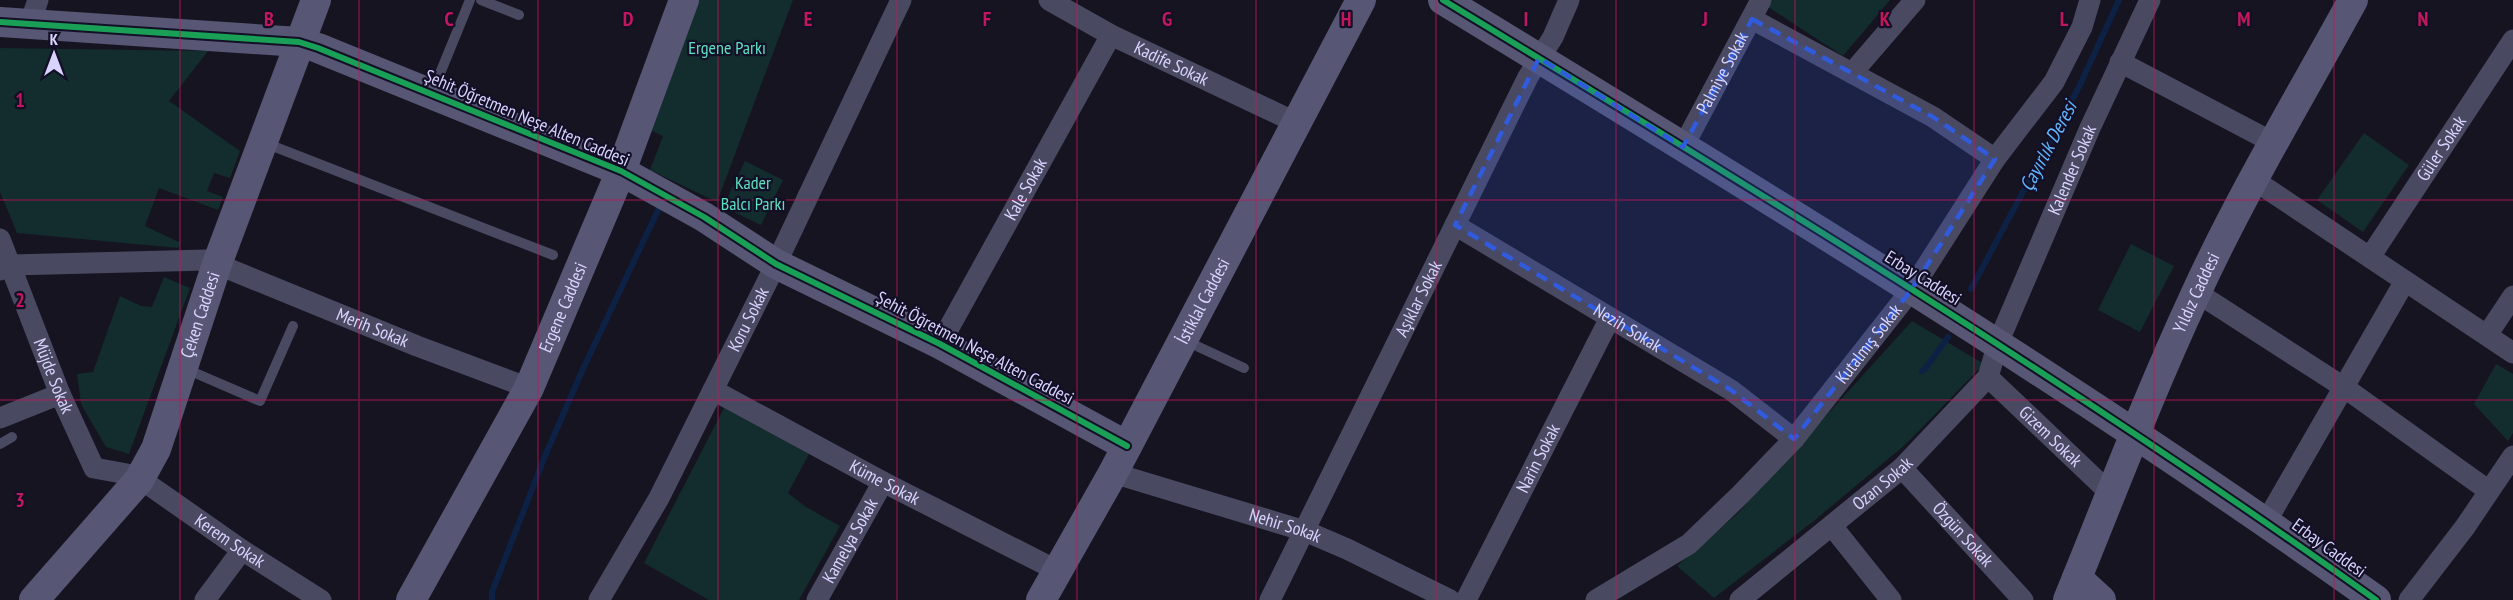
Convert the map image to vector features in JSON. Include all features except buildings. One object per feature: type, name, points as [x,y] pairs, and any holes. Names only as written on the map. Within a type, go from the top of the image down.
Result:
[{"type":"street","name":"Çeken Caddesi","points":[[34,600],[139,480],[156,449],[217,264],[316,0]]},
{"type":"street","name":"Ergene Caddesi","points":[[411,600],[529,388],[633,178],[684,0]]},
{"type":"street","name":"Koru Sokak","points":[[599,600],[659,498],[776,264],[901,0]]},
{"type":"street","name":"Kadife Sokak","points":[[1049,0],[1111,35],[1297,123]]},
{"type":"street","name":"İstiklal Caddesi","points":[[1041,600],[1113,473],[1361,0]]},
{"type":"street","name":"Erbay Caddesi","points":[[1443,0],[1998,343],[2266,522],[2376,600]]},
{"type":"street","name":"Aşıklar Sokak","points":[[1270,600],[1569,0]]},
{"type":"street","points":[[1851,73],[1915,0]]},
{"type":"street","name":"Kutalmış Sokak","points":[[1596,600],[1689,544],[1794,439],[1912,289],[1995,159],[2054,82],[2082,27],[2090,0]]},
{"type":"street","name":"Kalender Sokak","points":[[1998,343],[2120,62],[2151,0]]},
{"type":"street","name":"Yıldız Caddesi","points":[[2073,589],[2135,434],[2196,292],[2254,180],[2353,0]]},
{"type":"street","points":[[1757,9],[1851,73],[1933,117],[1995,159]]},
{"type":"street","name":"Palmiye Sokak","points":[[1683,147],[1757,9]]},
{"type":"street","name":"Şehit Öğretmen Neşe Alten Caddesi","points":[[0,22],[34,11],[299,42],[432,94],[633,178],[684,206],[776,264],[940,344],[1126,446]]},
{"type":"street","name":"Kale Sokak","points":[[940,344],[1111,35]]},
{"type":"street","name":"Güler Sokak","points":[[2370,257],[2513,40]]},
{"type":"street","points":[[2120,62],[2274,143]]},
{"type":"street","points":[[2254,180],[2513,352]]},
{"type":"street","name":"Nezih Sokak","points":[[1455,225],[1731,390],[1794,439]]},
{"type":"street","name":"Müjde Sokak","points":[[0,239],[6,267],[94,468],[127,474],[139,480]]},
{"type":"street","name":"Merih Sokak","points":[[6,267],[207,260],[417,346],[529,388]]},
{"type":"street","points":[[2266,522],[2405,281]]},
{"type":"street","points":[[2196,292],[2345,388],[2489,491]]},
{"type":"street","points":[[2487,335],[2513,296]]},
{"type":"street","name":"Narin Sokak","points":[[1466,600],[1610,318]]},
{"type":"street","name":"Ozan Sokak","points":[[1740,600],[1902,468],[1988,377],[1998,343]]},
{"type":"street","name":"Gizem Sokak","points":[[1988,377],[2111,494]]},
{"type":"street","name":"Küme Sokak","points":[[713,390],[883,482],[1058,571]]},
{"type":"street","points":[[0,418],[60,394]]},
{"type":"street","points":[[2409,600],[2465,526],[2512,458]]},
{"type":"street","name":"Özgün Sokak","points":[[1902,468],[2023,600]]},
{"type":"street","name":"Nehir Sokak","points":[[1113,473],[1305,531],[1450,600]]},
{"type":"street","name":"Kerem Sokak","points":[[139,480],[321,600]]},
{"type":"street","name":"Kamelya Sokak","points":[[817,600],[883,482]]},
{"type":"street","points":[[1833,526],[1891,600]]},
{"type":"street","points":[[205,600],[242,550]]},
{"type":"street","points":[[2073,589],[2101,600]]},
{"type":"lane","points":[[432,94],[470,0]]},
{"type":"lane","points":[[481,0],[519,15]]},
{"type":"lane","points":[[262,141],[553,255]]},
{"type":"lane","points":[[183,367],[260,401],[293,326]]},
{"type":"lane","points":[[1183,339],[1244,368]]},
{"type":"lane","points":[[0,444],[12,437]]},
{"type":"highlighted area","points":[[1752,19],[1933,117],[1995,159],[1912,289],[1794,439],[1731,390],[1455,225],[1539,58],[1683,147]]},
{"type":"green space","name":"Ergene Parkı","points":[[696,0],[793,0],[717,202],[650,170],[663,136],[650,130]]},
{"type":"green space","points":[[1772,0],[1890,0],[1843,56],[1768,7]]},
{"type":"green space","points":[[0,48],[208,51],[169,101],[240,151],[230,178],[214,173],[207,191],[223,197],[218,210],[159,188],[145,226],[181,243],[178,248],[17,233],[0,192]]},
{"type":"green space","points":[[2364,133],[2409,165],[2363,232],[2317,200]]},
{"type":"green space","name":"Kader Balcı Parkı","points":[[745,161],[783,180],[761,225],[723,207]]},
{"type":"green space","points":[[2131,244],[2174,266],[2140,332],[2098,310]]},
{"type":"green space","points":[[164,277],[190,288],[129,454],[106,447],[81,404],[77,374],[93,372],[120,296],[141,306],[152,307]]},
{"type":"green space","points":[[1912,321],[1984,364],[1906,444],[1815,520],[1714,598],[1677,566],[1737,514]]},
{"type":"green space","points":[[2496,364],[2513,374],[2513,433],[2508,441],[2474,404]]},
{"type":"green space","points":[[725,406],[809,454],[788,493],[806,507],[840,526],[799,600],[709,600],[644,563]]},
{"type":"waterway","name":"Çayırlık Deresi","points":[[1971,289],[2079,87],[2119,0]]},
{"type":"waterway","points":[[492,600],[492,592],[545,456],[582,371],[661,204]]},
{"type":"waterway","name":"Çayırlık Deresi","points":[[1922,371],[1948,337]]},
{"type":"cycle path","points":[[1443,0],[1798,218],[2032,366],[2262,520],[2376,600]]},
{"type":"cycle path","points":[[0,22],[299,42],[318,48],[621,171],[704,217],[776,264],[940,344],[1127,446]]}]
